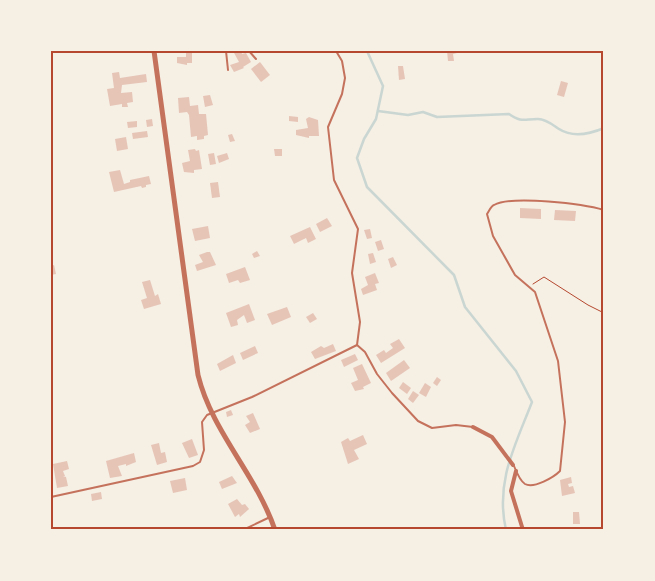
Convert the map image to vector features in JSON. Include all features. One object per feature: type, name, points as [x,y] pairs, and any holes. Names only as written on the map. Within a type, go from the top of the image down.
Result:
[{"type":"street","points":[[154,51],[193,354],[202,391],[211,413],[255,487],[275,530]]},
{"type":"street","points":[[472,427],[492,438],[513,465]]},
{"type":"street","points":[[516,471],[511,491],[523,530]]},
{"type":"lane","points":[[226,51],[228,70]]},
{"type":"lane","points":[[249,51],[256,59]]},
{"type":"lane","points":[[336,51],[342,61],[345,78],[342,94],[328,127],[334,180],[358,229],[352,273],[360,322],[357,345]]},
{"type":"lane","points":[[513,465],[525,484],[553,477],[560,471],[564,450],[565,422],[558,361],[535,292],[516,275],[493,236],[487,214],[494,205],[510,201],[551,202],[591,206],[604,210]]},
{"type":"lane","points":[[51,497],[193,466],[200,462],[204,450],[202,422],[211,413],[252,397],[357,345]]},
{"type":"lane","points":[[357,345],[365,352],[377,374],[392,393],[418,421],[432,428],[456,425],[472,427]]},
{"type":"lane","points":[[243,530],[270,517]]},
{"type":"path","points":[[528,287],[544,277],[604,313]]},
{"type":"building","points":[[186,51],[192,51],[192,63],[187,63],[187,65],[177,63],[177,57],[186,57]]},
{"type":"building","points":[[233,51],[241,51],[242,54],[246,53],[251,62],[244,68],[234,72],[230,65],[239,62]]},
{"type":"building","points":[[447,51],[456,51],[457,53],[453,54],[454,61],[448,61]]},
{"type":"building","points":[[260,62],[270,75],[261,82],[251,69]]},
{"type":"building","points":[[398,66],[403,66],[405,79],[399,80]]},
{"type":"building","points":[[119,72],[120,78],[146,74],[147,82],[122,85],[121,93],[132,92],[133,102],[127,103],[128,107],[122,107],[122,104],[110,106],[107,89],[114,88],[112,73]]},
{"type":"building","points":[[561,81],[568,83],[564,97],[557,95]]},
{"type":"building","points":[[210,95],[213,105],[205,107],[203,96]]},
{"type":"building","points":[[189,97],[190,106],[198,105],[199,114],[206,114],[208,135],[204,136],[204,139],[197,140],[197,136],[191,137],[189,115],[187,112],[179,113],[178,98]]},
{"type":"building","points":[[289,116],[298,117],[298,122],[289,121]]},
{"type":"building","points":[[309,117],[318,120],[319,136],[309,136],[309,138],[296,135],[296,130],[308,128],[306,119]]},
{"type":"building","points":[[152,119],[153,126],[147,127],[146,120]]},
{"type":"building","points":[[137,121],[137,127],[128,128],[127,122]]},
{"type":"building","points":[[147,131],[148,137],[133,139],[132,133]]},
{"type":"building","points":[[232,134],[235,141],[230,142],[228,135]]},
{"type":"building","points":[[126,137],[128,149],[117,151],[115,139]]},
{"type":"building","points":[[195,149],[196,151],[199,150],[202,169],[194,170],[194,173],[184,172],[182,163],[190,161],[188,150]]},
{"type":"building","points":[[274,149],[282,149],[282,156],[275,156]]},
{"type":"building","points":[[214,153],[216,164],[210,165],[208,154]]},
{"type":"building","points":[[227,153],[229,159],[219,163],[217,156]]},
{"type":"building","points":[[120,170],[124,184],[130,182],[130,180],[149,176],[151,184],[142,188],[141,186],[114,192],[109,172]]},
{"type":"building","points":[[218,182],[220,197],[212,198],[210,183]]},
{"type":"building","points":[[520,208],[541,209],[541,219],[520,218]]},
{"type":"building","points":[[555,210],[576,211],[575,221],[554,220]]},
{"type":"building","points":[[327,218],[332,226],[320,232],[316,224]]},
{"type":"building","points":[[208,226],[210,238],[195,241],[192,229]]},
{"type":"building","points":[[310,227],[316,239],[308,243],[306,238],[294,244],[290,236]]},
{"type":"building","points":[[370,229],[372,238],[367,239],[364,230]]},
{"type":"building","points":[[381,240],[384,249],[378,251],[375,242]]},
{"type":"building","points":[[257,251],[260,256],[254,258],[252,254]]},
{"type":"building","points":[[210,252],[216,265],[197,271],[195,265],[203,262],[199,255]]},
{"type":"building","points":[[373,253],[376,262],[370,264],[368,254]]},
{"type":"building","points":[[393,257],[397,265],[391,268],[388,259]]},
{"type":"building","points":[[54,265],[56,274],[51,275],[51,266]]},
{"type":"building","points":[[245,267],[250,280],[240,283],[238,280],[229,283],[226,274]]},
{"type":"building","points":[[375,273],[379,283],[375,284],[377,290],[363,295],[361,289],[368,285],[365,277]]},
{"type":"building","points":[[150,280],[155,296],[158,294],[161,304],[144,309],[141,300],[147,298],[142,282]]},
{"type":"building","points":[[249,304],[255,320],[247,323],[244,315],[237,320],[238,325],[231,327],[226,313]]},
{"type":"building","points":[[287,307],[291,317],[272,325],[267,314]]},
{"type":"building","points":[[313,313],[317,319],[310,323],[306,317]]},
{"type":"building","points":[[399,339],[405,348],[381,363],[376,355],[384,350],[386,353],[393,348],[390,344]]},
{"type":"building","points":[[333,344],[336,351],[315,359],[311,352],[321,346],[324,348]]},
{"type":"building","points":[[255,346],[258,353],[243,360],[240,353]]},
{"type":"building","points":[[355,354],[358,360],[344,367],[341,360]]},
{"type":"building","points":[[233,355],[236,363],[220,371],[217,364]]},
{"type":"building","points":[[404,360],[410,368],[391,381],[386,373]]},
{"type":"building","points":[[362,364],[371,383],[363,387],[364,389],[355,391],[351,383],[358,380],[353,368]]},
{"type":"building","points":[[437,377],[441,380],[437,386],[433,383]]},
{"type":"building","points":[[403,382],[411,388],[407,394],[399,388]]},
{"type":"building","points":[[425,383],[431,387],[426,397],[419,393]]},
{"type":"building","points":[[413,391],[419,395],[413,403],[408,399]]},
{"type":"building","points":[[231,410],[233,415],[227,417],[226,412]]},
{"type":"building","points":[[253,413],[260,429],[250,433],[245,425],[250,422],[246,416]]},
{"type":"building","points":[[363,435],[367,444],[354,450],[359,459],[348,464],[341,442],[348,438],[350,441]]},
{"type":"building","points":[[192,439],[198,455],[189,458],[182,443]]},
{"type":"building","points":[[159,443],[161,453],[165,452],[167,462],[157,465],[151,445]]},
{"type":"building","points":[[134,453],[136,462],[126,466],[126,464],[118,466],[122,476],[110,478],[106,461]]},
{"type":"building","points":[[67,461],[69,469],[63,471],[65,476],[63,476],[66,477],[68,486],[57,488],[53,464]]},
{"type":"building","points":[[232,476],[237,483],[222,489],[219,482]]},
{"type":"building","points":[[571,477],[572,483],[568,484],[569,487],[573,486],[575,493],[562,496],[560,480]]},
{"type":"building","points":[[185,478],[187,490],[173,493],[170,481]]},
{"type":"building","points":[[101,492],[102,499],[92,501],[91,494]]},
{"type":"building","points":[[237,499],[249,509],[240,517],[239,514],[235,517],[228,504]]},
{"type":"building","points":[[573,512],[579,512],[580,524],[573,524]]},
{"type":"waterway","points":[[367,51],[383,86],[376,119],[364,139],[357,158],[367,187],[454,275],[465,307],[516,371],[532,402],[508,464],[503,496],[506,530]]},
{"type":"waterway","points":[[378,111],[408,115],[423,112],[437,117],[509,114],[520,120],[544,120],[564,132],[576,134],[593,132],[604,128]]}]
